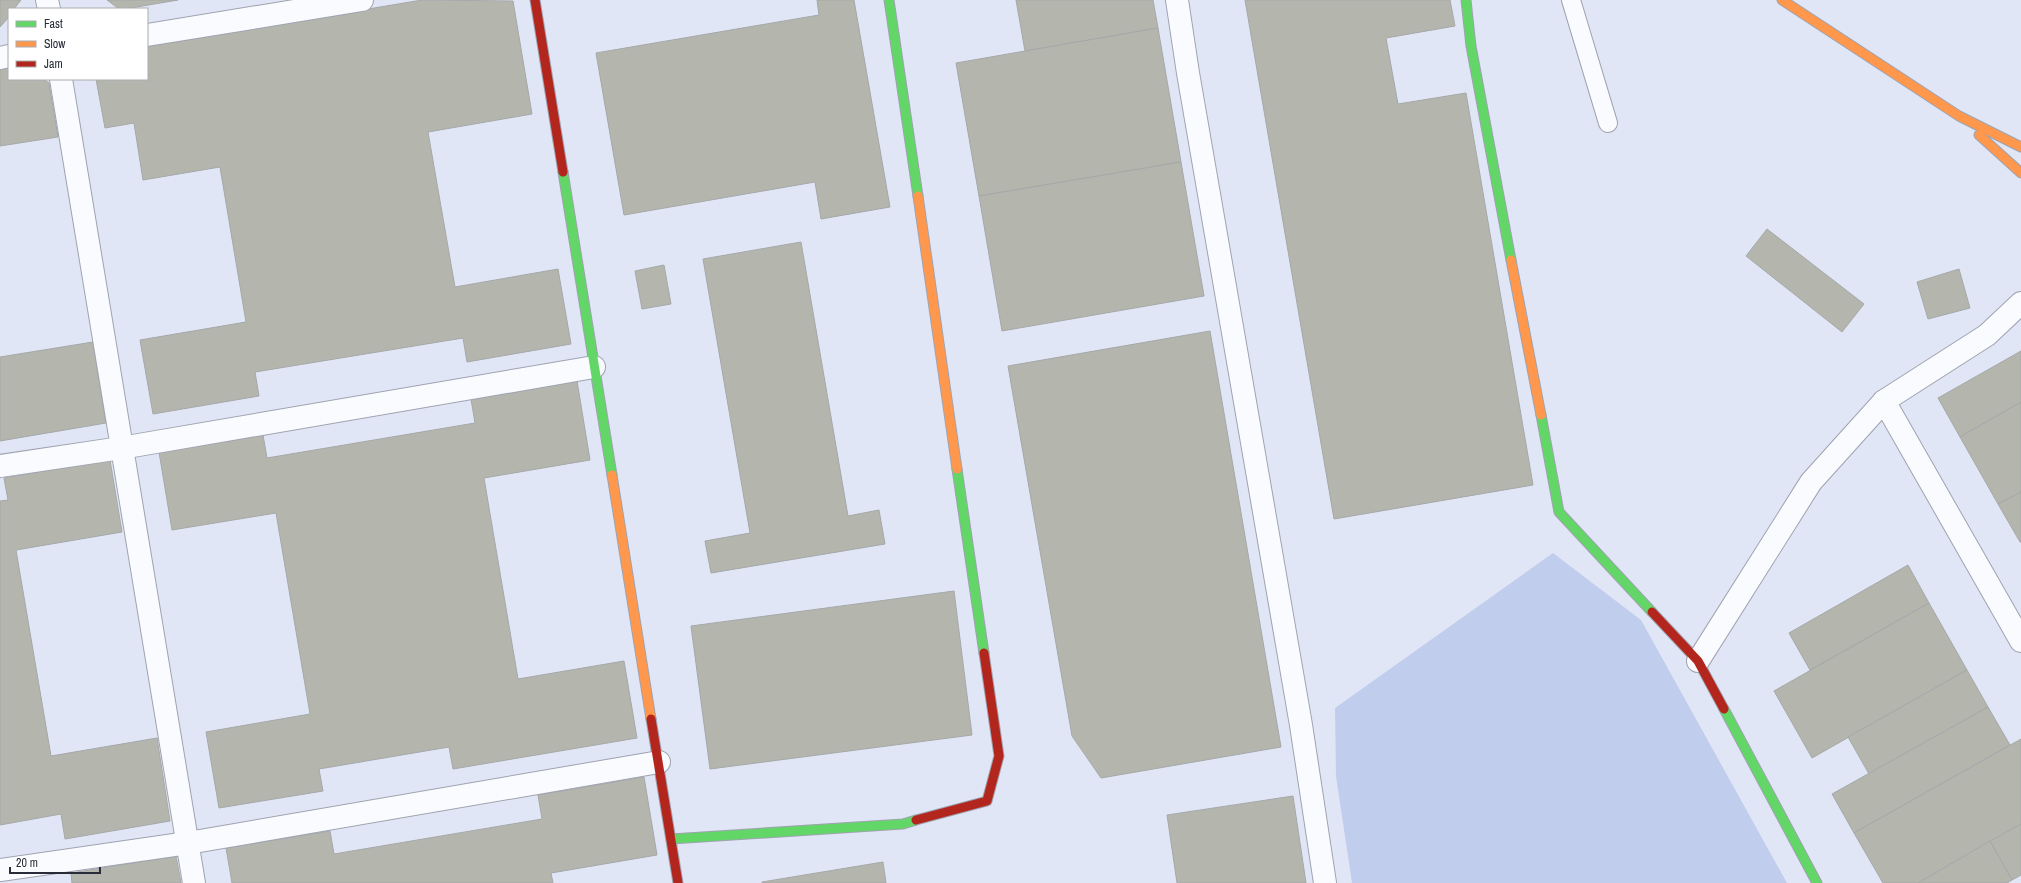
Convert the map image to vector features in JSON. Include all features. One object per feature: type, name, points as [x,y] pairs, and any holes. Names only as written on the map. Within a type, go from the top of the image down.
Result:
[{"type":"street","points":[[148,35],[362,0]]},
{"type":"street","points":[[535,0],[678,883]]},
{"type":"street","points":[[671,839],[903,824],[986,801],[1000,756],[889,0]]},
{"type":"street","points":[[1177,0],[1188,73],[1300,717],[1325,883]]},
{"type":"street","points":[[1466,0],[1471,46],[1559,512],[1698,661],[1817,883]]},
{"type":"street","points":[[1782,0],[1959,116],[2021,147]]},
{"type":"street","points":[[61,80],[194,883]]},
{"type":"street","points":[[1959,116],[2021,173]]},
{"type":"street","points":[[1698,661],[1811,482],[1884,401],[1986,335],[2021,303]]},
{"type":"street","points":[[0,466],[121,448],[594,367]]},
{"type":"street","points":[[1884,401],[2021,641]]},
{"type":"street","points":[[0,870],[188,843],[659,762]]},
{"type":"lane","points":[[1571,0],[1608,123]]},
{"type":"shaded area","points":[[1553,553],[1641,620],[1787,883],[1352,883],[1336,776],[1335,708]]},
{"type":"building","points":[[0,0],[21,0],[15,8],[8,8],[8,18],[0,27]]},
{"type":"building","points":[[107,0],[178,0],[131,8],[118,8]]},
{"type":"building","points":[[422,0],[513,1],[532,114],[428,132],[455,287],[558,269],[571,344],[467,362],[463,338],[255,372],[259,396],[153,414],[140,340],[246,322],[220,167],[143,180],[134,123],[105,128],[96,80],[148,80],[148,46]]},
{"type":"building","points":[[817,0],[854,0],[890,207],[821,219],[815,182],[624,215],[596,53],[819,15]]},
{"type":"building","points":[[1016,0],[1153,0],[1158,28],[1025,51]]},
{"type":"building","points":[[1245,0],[1450,0],[1455,26],[1386,38],[1398,104],[1466,93],[1533,485],[1334,519]]},
{"type":"building","points":[[1158,28],[1181,162],[979,196],[956,63]]},
{"type":"building","points":[[8,67],[8,80],[44,80],[49,83],[58,137],[0,146],[0,69]]},
{"type":"building","points":[[1181,162],[1204,296],[1002,331],[979,196]]},
{"type":"building","points":[[1767,229],[1864,304],[1842,332],[1746,256]]},
{"type":"building","points":[[801,242],[848,516],[879,510],[885,544],[711,573],[705,541],[750,533],[703,259]]},
{"type":"building","points":[[664,265],[671,304],[642,309],[635,271]]},
{"type":"building","points":[[1959,269],[1970,308],[1928,319],[1917,282]]},
{"type":"building","points":[[1210,331],[1281,747],[1101,778],[1072,736],[1008,366]]},
{"type":"building","points":[[93,342],[106,423],[0,441],[0,357]]},
{"type":"building","points":[[2021,351],[2021,402],[1960,437],[1938,398]]},
{"type":"building","points":[[577,381],[590,460],[484,478],[518,679],[624,661],[637,738],[453,769],[449,747],[319,769],[323,791],[219,808],[206,732],[310,714],[276,513],[172,530],[159,452],[263,435],[267,458],[475,423],[471,399]]},
{"type":"building","points":[[2021,402],[2021,492],[1998,504],[1960,437]]},
{"type":"building","points":[[110,460],[122,532],[16,550],[51,756],[157,738],[170,821],[65,839],[61,814],[0,825],[0,501],[8,500],[4,478]]},
{"type":"building","points":[[2021,492],[2021,542],[2020,542],[1998,504]]},
{"type":"building","points":[[1908,565],[1929,603],[1810,670],[1789,633]]},
{"type":"building","points":[[954,591],[972,735],[710,769],[691,626]]},
{"type":"building","points":[[1929,603],[1967,670],[1812,758],[1774,691]]},
{"type":"building","points":[[1967,670],[1988,707],[1869,774],[1848,737]]},
{"type":"building","points":[[1988,707],[2010,745],[1854,833],[1832,794]]},
{"type":"building","points":[[2021,739],[2021,824],[1918,883],[1883,883],[1854,833]]},
{"type":"building","points":[[644,777],[657,855],[551,873],[553,883],[232,883],[226,848],[330,831],[334,854],[542,819],[538,795]]},
{"type":"building","points":[[1293,796],[1306,883],[1177,883],[1167,815]]},
{"type":"building","points":[[2021,824],[2021,875],[2012,880],[1990,841]]},
{"type":"building","points":[[1990,841],[2012,880],[2007,883],[1918,883]]},
{"type":"building","points":[[176,856],[181,883],[72,883],[71,873]]},
{"type":"building","points":[[883,862],[886,883],[762,883],[762,882]]},
{"type":"traffic: fast","points":[[889,0],[918,196]]},
{"type":"traffic: fast","points":[[1466,0],[1471,46],[1511,260]]},
{"type":"traffic: fast","points":[[563,172],[612,475]]},
{"type":"traffic: fast","points":[[1541,415],[1559,512],[1652,612]]},
{"type":"traffic: fast","points":[[957,469],[984,653]]},
{"type":"traffic: fast","points":[[1724,709],[1817,883]]},
{"type":"traffic: fast","points":[[671,839],[903,824],[916,820]]},
{"type":"traffic: slow","points":[[1782,0],[1959,116],[2021,147]]},
{"type":"traffic: slow","points":[[1979,135],[2021,173]]},
{"type":"traffic: slow","points":[[918,196],[957,469]]},
{"type":"traffic: slow","points":[[1511,260],[1541,415]]},
{"type":"traffic: slow","points":[[612,475],[651,719]]},
{"type":"traffic: jam","points":[[535,0],[563,172]]},
{"type":"traffic: jam","points":[[1652,612],[1698,661],[1724,709]]},
{"type":"traffic: jam","points":[[916,820],[987,801],[999,756],[984,653]]},
{"type":"traffic: jam","points":[[651,719],[678,883]]}]
